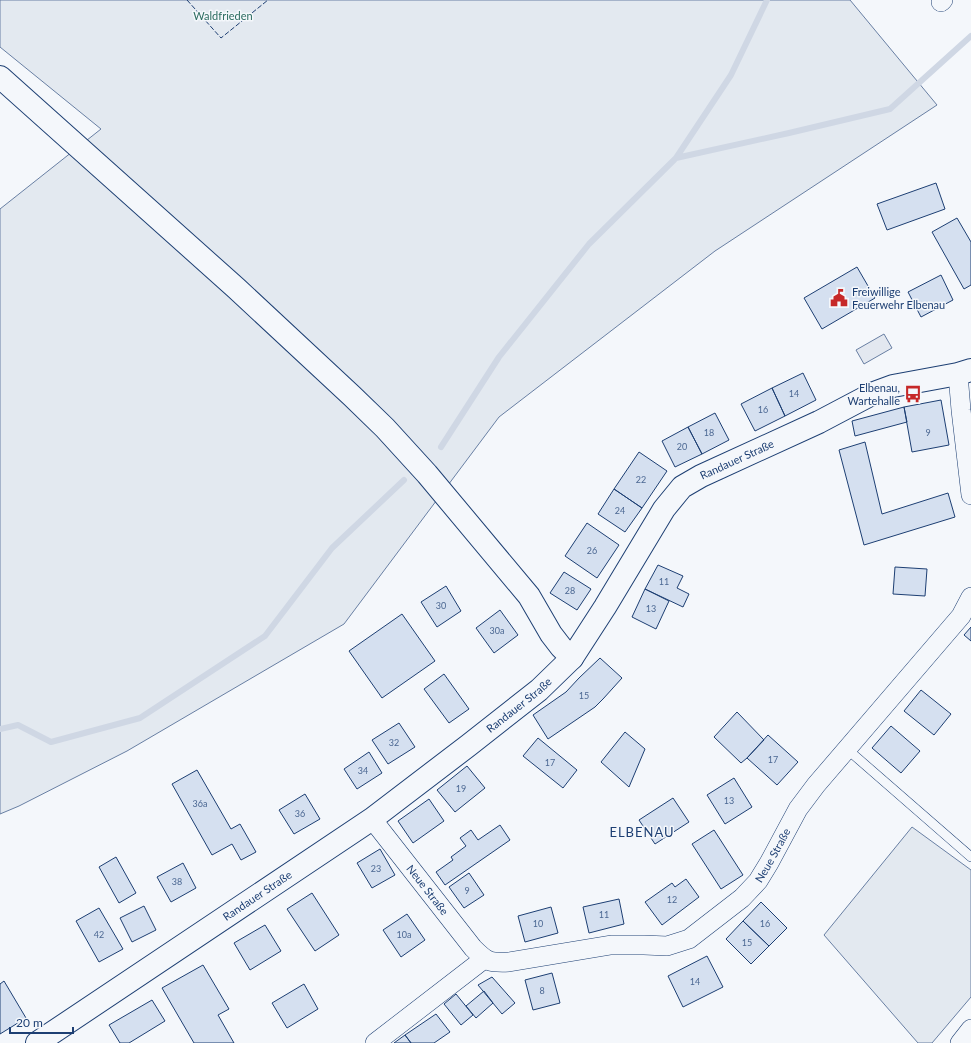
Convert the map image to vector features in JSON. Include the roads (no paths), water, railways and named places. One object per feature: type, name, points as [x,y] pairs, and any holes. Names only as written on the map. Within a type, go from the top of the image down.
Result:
[{"type":"street","points":[[0,77],[242,293],[385,428],[428,474],[529,596],[551,634],[572,658]]},
{"type":"street","points":[[964,372],[961,410],[971,495]]},
{"type":"street","name":"Randauer Straße","points":[[37,1043],[372,819],[539,690],[572,658],[605,607],[664,509],[682,487],[701,476],[818,422],[874,393],[893,386],[964,372]]},
{"type":"street","name":"Neue Straße","points":[[372,819],[473,948],[484,959],[495,963],[509,962],[610,945],[667,946],[689,939],[742,898],[758,881],[798,810],[816,785],[960,616],[971,597]]},
{"type":"street","points":[[375,1043],[484,959]]},
{"type":"street","points":[[960,1043],[971,1029]]},
{"type":"lane","points":[[847,749],[971,857]]},
{"type":"waterway","points":[[676,158],[731,75],[767,0]]},
{"type":"waterway","points":[[441,447],[499,357],[589,244],[676,158],[890,109],[971,36]]},
{"type":"waterway","points":[[0,729],[18,725],[51,742],[140,718],[265,636],[332,548],[404,480]]},
{"type":"place","name":"Freiwillige Feuerwehr Elbenau","points":[[839,298]]},
{"type":"place","name":"Elbenau, Wartehalle","points":[[913,394]]},
{"type":"district","name":"ELBENAU","points":[[642,832]]},
{"type":"park label","name":"Waldfrieden","points":[[223,16]]}]
